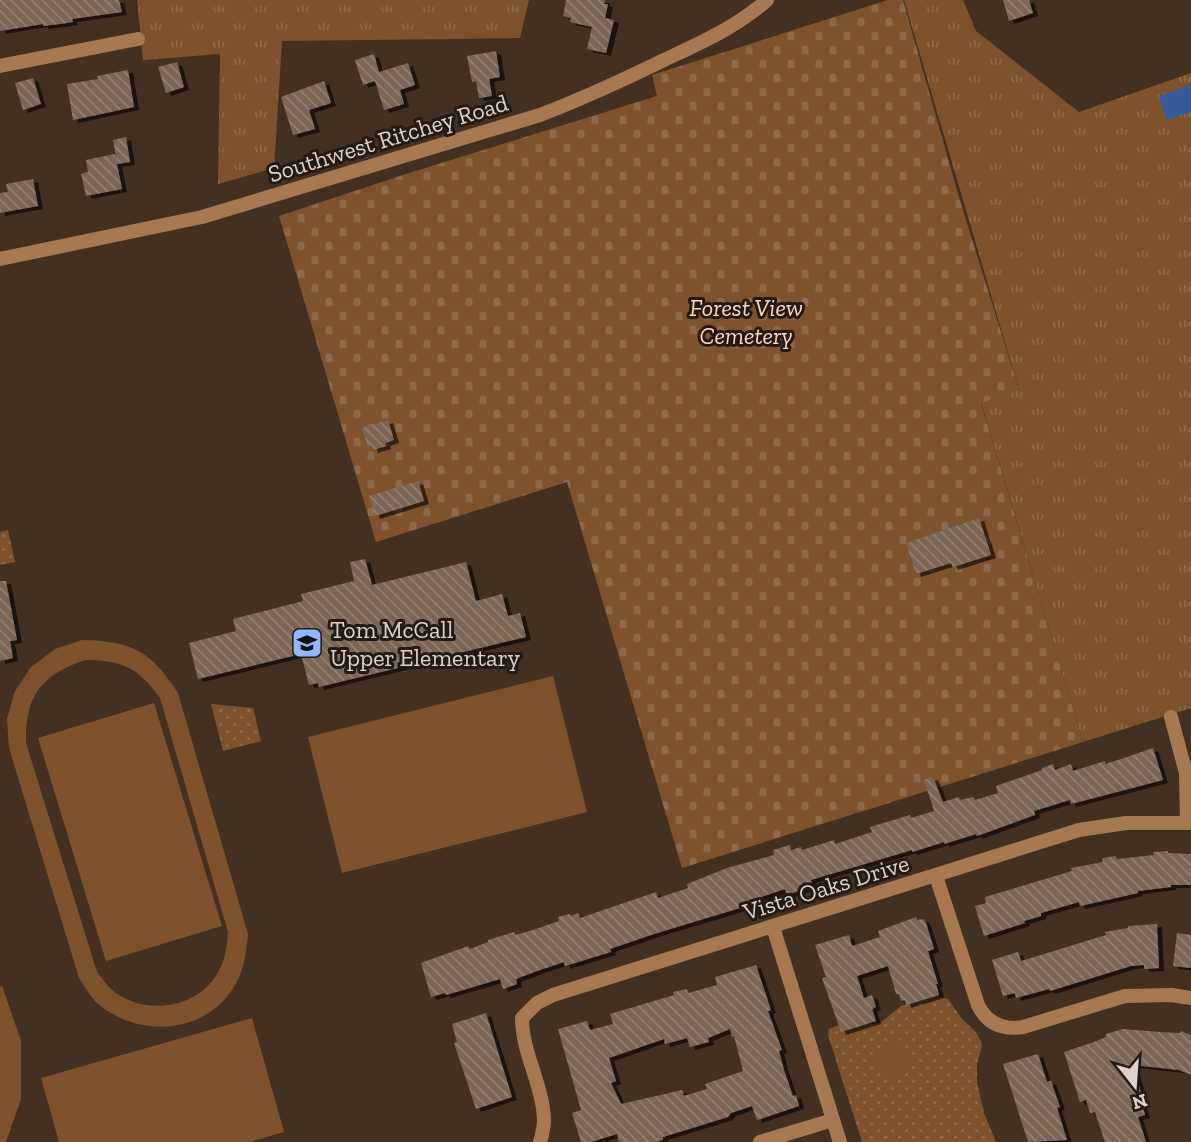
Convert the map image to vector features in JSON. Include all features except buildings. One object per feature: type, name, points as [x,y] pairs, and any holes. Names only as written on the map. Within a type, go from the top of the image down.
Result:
[{"type":"street","name":"Southwest Ritchey Road","points":[[0,259],[202,217],[540,115],[704,41],[741,21],[767,0]]},
{"type":"street","points":[[0,66],[138,39]]},
{"type":"street","points":[[1171,717],[1186,773],[1189,823]]},
{"type":"street","name":"Vista Oaks Drive","points":[[540,1142],[544,1121],[540,1095],[522,1030],[522,1018],[537,1003],[553,995],[1079,830],[1104,825],[1189,823]]},
{"type":"street","points":[[936,877],[978,1005],[985,1017],[998,1026],[1010,1029],[1023,1027],[1125,996],[1172,995],[1191,998]]},
{"type":"street","points":[[773,927],[840,1142]]},
{"type":"street","points":[[760,1142],[833,1120]]},
{"type":"green space","points":[[137,0],[529,0],[520,38],[282,41],[274,168],[218,184],[220,54],[143,60]]},
{"type":"green space","name":"Forest View Cemetery","points":[[888,0],[903,0],[959,197],[1019,390],[981,403],[1083,742],[682,868],[567,482],[376,542],[279,216],[657,96],[652,75]]},
{"type":"green space","points":[[904,0],[963,0],[976,31],[1079,112],[1191,73],[1191,708],[1083,742],[981,402],[1019,390]]},
{"type":"green space","points":[[8,530],[15,562],[0,565],[0,532]]},
{"type":"green space","points":[[82,640],[127,646],[139,651],[159,667],[178,693],[248,934],[242,970],[232,990],[219,1005],[204,1016],[187,1023],[150,1026],[114,1015],[98,1004],[79,978],[9,748],[7,719],[15,691],[31,667],[55,649]],"holes":[[[85,660],[109,662],[128,668],[145,679],[160,698],[228,932],[226,949],[217,974],[208,986],[182,1002],[152,1006],[137,1003],[123,998],[111,989],[97,972],[26,743],[29,712],[39,690],[57,673]]]},
{"type":"green space","points":[[553,676],[587,812],[342,873],[308,737]]},
{"type":"green space","points":[[154,703],[222,926],[106,961],[38,738]]},
{"type":"green space","points":[[211,704],[253,708],[261,741],[223,751]]},
{"type":"green space","points":[[2,986],[21,1041],[21,1099],[6,1142],[0,1142]]},
{"type":"green space","points":[[936,996],[948,999],[981,1041],[977,1082],[984,1113],[996,1142],[862,1142],[828,1035],[829,1029],[848,1021],[880,1023],[901,1006]]},
{"type":"green space","points":[[252,1018],[284,1132],[250,1142],[59,1142],[41,1078]]},
{"type":"green space","points":[[896,1036],[917,1061],[892,1081],[869,1057]]},
{"type":"water","points":[[1191,85],[1191,112],[1167,120],[1159,96]]},
{"type":"place","name":"Tom McCall Upper Elementary","points":[[307,643]]}]
